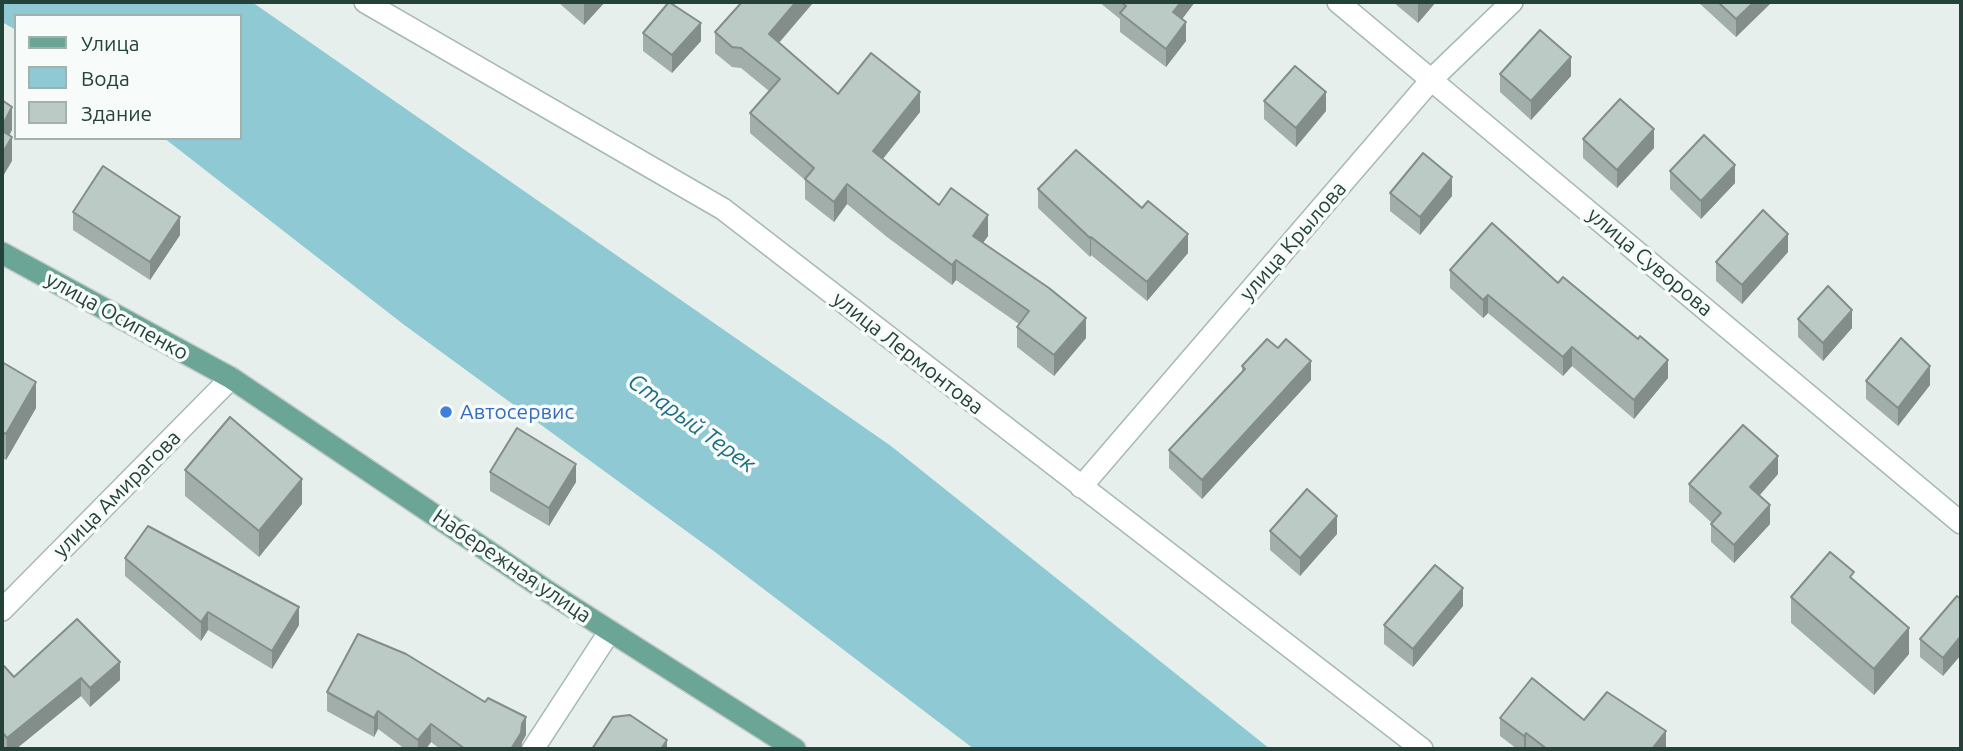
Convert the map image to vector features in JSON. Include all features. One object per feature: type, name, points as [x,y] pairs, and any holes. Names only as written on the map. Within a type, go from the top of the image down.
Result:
[{"type":"main road","name":"улица Осипенко","points":[[2,253],[231,378]]},
{"type":"main road","name":"Набережная улица","points":[[231,378],[532,582],[795,749]]},
{"type":"street","name":"улица Лермонтова","points":[[365,2],[723,209],[1422,749]]},
{"type":"street","name":"улица Суворова","points":[[1338,2],[1961,523]]},
{"type":"street","name":"улица Крылова","points":[[1081,487],[1432,79],[1511,2]]},
{"type":"street","name":"улица Амирагова","points":[[2,610],[231,378]]},
{"type":"street","points":[[533,749],[610,631]]},
{"type":"water","name":"Старый Терек","points":[[2,2],[252,2],[891,446],[1270,749],[974,749],[715,552],[403,324],[167,140],[242,140],[242,14],[14,14],[14,29],[2,22]]},
{"type":"building","points":[[669,2],[701,23],[672,55],[643,33]]},
{"type":"building","points":[[742,2],[796,2],[769,34],[838,94],[871,53],[920,92],[873,151],[939,205],[951,188],[988,215],[973,236],[1049,288],[1086,318],[1054,355],[1017,327],[1029,311],[956,260],[952,265],[847,184],[834,202],[805,179],[814,168],[750,113],[780,79],[741,48],[732,47],[715,32]]},
{"type":"building","points":[[1121,2],[1181,2],[1173,12],[1186,22],[1166,49],[1120,13],[1126,6]]},
{"type":"building","points":[[1718,2],[1754,2],[1736,19]]},
{"type":"building","points":[[1540,30],[1571,57],[1531,101],[1500,74]]},
{"type":"building","points":[[1295,66],[1326,92],[1296,128],[1264,101]]},
{"type":"building","points":[[1620,99],[1654,129],[1617,170],[1583,139]]},
{"type":"building","points":[[2,100],[12,107],[2,126]]},
{"type":"building","points":[[2,131],[12,137],[2,154]]},
{"type":"building","points":[[1704,135],[1735,165],[1701,201],[1670,171]]},
{"type":"building","points":[[1076,150],[1142,208],[1148,201],[1188,234],[1147,282],[1090,238],[1038,189]]},
{"type":"building","points":[[1423,153],[1452,177],[1420,217],[1390,193]]},
{"type":"building","points":[[103,166],[180,217],[150,262],[73,212]]},
{"type":"building","points":[[1763,210],[1788,234],[1742,285],[1716,262]]},
{"type":"building","points":[[1492,223],[1558,283],[1563,277],[1638,339],[1640,336],[1668,360],[1634,400],[1572,347],[1563,357],[1488,295],[1483,300],[1450,270]]},
{"type":"building","points":[[1828,286],[1852,310],[1823,343],[1798,319]]},
{"type":"building","points":[[1901,338],[1930,366],[1898,408],[1866,381]]},
{"type":"building","points":[[1267,339],[1278,348],[1286,339],[1311,361],[1202,480],[1169,450],[1245,369],[1242,366]]},
{"type":"building","points":[[2,362],[36,382],[6,434],[2,432]]},
{"type":"building","points":[[230,417],[302,479],[259,531],[185,470]]},
{"type":"building","points":[[1743,425],[1778,456],[1750,487],[1770,505],[1734,545],[1711,524],[1721,513],[1689,484]]},
{"type":"building","points":[[517,428],[576,464],[549,508],[490,472]]},
{"type":"building","points":[[1307,489],[1337,516],[1300,558],[1270,531]]},
{"type":"building","points":[[148,526],[299,607],[272,651],[208,612],[201,622],[125,558]]},
{"type":"building","points":[[1830,552],[1854,572],[1850,577],[1909,628],[1874,669],[1791,597]]},
{"type":"building","points":[[1435,565],[1463,588],[1413,649],[1384,625]]},
{"type":"building","points":[[1957,596],[1961,599],[1961,636],[1943,658],[1920,639]]},
{"type":"building","points":[[77,619],[120,662],[90,688],[81,678],[7,738],[2,732],[2,669],[4,666],[14,677]]},
{"type":"building","points":[[358,634],[406,654],[485,702],[488,698],[526,717],[521,733],[511,749],[465,749],[431,724],[418,740],[378,711],[374,718],[327,692]]},
{"type":"building","points":[[1532,678],[1584,720],[1607,692],[1666,731],[1652,749],[1547,749],[1500,718]]},
{"type":"building","points":[[630,715],[667,740],[661,749],[592,749],[613,717]]},
{"type":"place","name":"Автосервис","points":[[446,412]]}]
